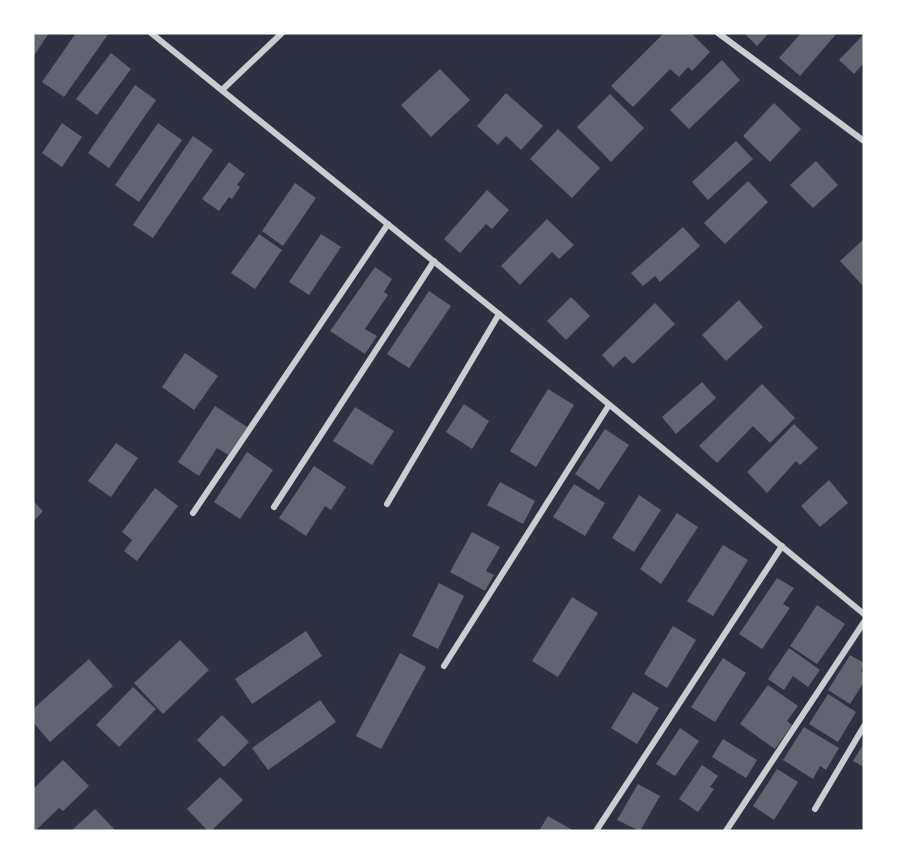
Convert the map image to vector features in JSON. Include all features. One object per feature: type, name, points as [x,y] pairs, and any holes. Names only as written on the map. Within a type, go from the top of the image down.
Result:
[{"type":"street","points":[[151,33],[434,261],[864,614]]},
{"type":"street","points":[[222,90],[282,33]]},
{"type":"street","points":[[718,33],[864,141]]},
{"type":"street","points":[[193,513],[388,224]]},
{"type":"street","points":[[274,507],[434,261]]},
{"type":"street","points":[[387,504],[499,314]]},
{"type":"street","points":[[444,666],[609,405]]},
{"type":"street","points":[[596,831],[782,546]]},
{"type":"street","points":[[726,831],[864,622]]},
{"type":"street","points":[[815,809],[864,726]]},
{"type":"building","points":[[33,33],[49,33],[33,57]]},
{"type":"building","points":[[76,33],[109,33],[64,97],[42,82]]},
{"type":"building","points":[[664,33],[691,33],[710,52],[692,71],[688,67],[679,77],[670,69],[633,107],[611,86]]},
{"type":"building","points":[[744,33],[769,33],[757,46]]},
{"type":"building","points":[[801,33],[837,33],[800,76],[779,58]]},
{"type":"building","points":[[864,34],[864,63],[854,74],[839,60]]},
{"type":"building","points":[[111,53],[131,69],[97,115],[76,99]]},
{"type":"building","points":[[722,60],[740,80],[689,129],[670,110]]},
{"type":"building","points":[[440,69],[470,100],[431,137],[401,105]]},
{"type":"building","points":[[135,85],[156,100],[109,168],[88,153]]},
{"type":"building","points":[[506,93],[543,126],[521,150],[506,136],[498,145],[477,126]]},
{"type":"building","points":[[610,94],[644,128],[611,162],[577,127]]},
{"type":"building","points":[[774,103],[801,129],[770,162],[743,136]]},
{"type":"building","points":[[62,123],[82,137],[62,167],[42,153]]},
{"type":"building","points":[[158,123],[182,140],[139,202],[115,185]]},
{"type":"building","points":[[558,129],[600,168],[572,198],[530,159]]},
{"type":"building","points":[[193,136],[213,150],[153,238],[133,225]]},
{"type":"building","points":[[736,141],[753,159],[708,200],[692,182]]},
{"type":"building","points":[[816,161],[838,185],[813,208],[790,185]]},
{"type":"building","points":[[229,162],[245,174],[237,185],[240,187],[232,199],[229,197],[219,211],[202,199]]},
{"type":"building","points":[[748,181],[768,202],[725,244],[704,223]]},
{"type":"building","points":[[295,183],[316,198],[283,246],[262,231]]},
{"type":"building","points":[[487,190],[509,210],[492,229],[486,224],[460,253],[444,239]]},
{"type":"building","points":[[547,219],[574,245],[559,259],[552,252],[520,285],[501,266]]},
{"type":"building","points":[[683,227],[700,246],[660,282],[655,276],[643,286],[631,273]]},
{"type":"building","points":[[259,234],[282,250],[255,289],[231,273]]},
{"type":"building","points":[[321,234],[341,247],[309,295],[289,282]]},
{"type":"building","points":[[864,239],[864,287],[840,261]]},
{"type":"building","points":[[375,267],[392,279],[384,292],[388,295],[365,329],[377,336],[365,354],[330,331]]},
{"type":"building","points":[[429,291],[451,306],[409,368],[387,354]]},
{"type":"building","points":[[571,297],[590,316],[566,340],[547,321]]},
{"type":"building","points":[[739,300],[763,327],[726,361],[702,335]]},
{"type":"building","points":[[655,303],[675,324],[633,364],[625,356],[613,367],[602,355]]},
{"type":"building","points":[[185,353],[218,376],[194,410],[162,387]]},
{"type":"building","points":[[702,382],[716,398],[676,434],[662,417]]},
{"type":"building","points":[[762,384],[795,418],[770,443],[753,426],[717,463],[699,446]]},
{"type":"building","points":[[548,389],[574,405],[536,467],[510,451]]},
{"type":"building","points":[[464,404],[489,421],[472,449],[446,432]]},
{"type":"building","points":[[215,406],[247,427],[228,455],[217,448],[199,476],[178,462]]},
{"type":"building","points":[[355,407],[394,431],[372,465],[333,441]]},
{"type":"building","points":[[794,424],[818,448],[800,465],[796,461],[767,493],[747,472]]},
{"type":"building","points":[[605,429],[629,445],[599,490],[575,474]]},
{"type":"building","points":[[116,443],[138,458],[111,497],[88,481]]},
{"type":"building","points":[[247,452],[273,470],[240,519],[214,502]]},
{"type":"building","points":[[314,466],[346,487],[331,510],[325,506],[306,536],[279,518]]},
{"type":"building","points":[[829,480],[848,503],[820,527],[801,506]]},
{"type":"building","points":[[500,482],[535,501],[523,524],[487,505]]},
{"type":"building","points":[[574,484],[605,503],[585,536],[553,517]]},
{"type":"building","points":[[155,488],[178,506],[137,561],[124,551],[132,540],[122,532]]},
{"type":"building","points":[[639,495],[661,510],[634,552],[612,538]]},
{"type":"building","points":[[33,501],[43,511],[33,522]]},
{"type":"building","points":[[677,513],[698,527],[661,584],[640,569]]},
{"type":"building","points":[[472,532],[500,547],[486,571],[494,575],[485,591],[450,572]]},
{"type":"building","points":[[723,545],[748,560],[713,616],[687,601]]},
{"type":"building","points":[[777,578],[794,588],[783,604],[790,608],[762,649],[739,634]]},
{"type":"building","points":[[439,583],[464,596],[438,649],[412,636]]},
{"type":"building","points":[[572,597],[598,613],[558,677],[532,661]]},
{"type":"building","points":[[817,605],[845,624],[817,664],[790,646]]},
{"type":"building","points":[[673,626],[696,640],[667,688],[644,674]]},
{"type":"building","points":[[306,631],[322,656],[252,704],[235,679]]},
{"type":"building","points":[[180,640],[209,670],[163,714],[134,683]]},
{"type":"building","points":[[789,648],[820,670],[808,687],[793,676],[784,690],[768,679]]},
{"type":"building","points":[[400,653],[426,667],[381,749],[356,736]]},
{"type":"building","points":[[850,655],[864,663],[861,671],[864,673],[864,682],[850,704],[828,690]]},
{"type":"building","points":[[723,658],[746,673],[715,722],[691,707]]},
{"type":"building","points":[[89,659],[113,686],[50,742],[33,722],[33,709]]},
{"type":"building","points":[[768,685],[798,706],[787,721],[792,725],[775,749],[740,724]]},
{"type":"building","points":[[133,687],[156,709],[119,747],[96,725]]},
{"type":"building","points":[[633,692],[659,708],[637,744],[611,728]]},
{"type":"building","points":[[828,694],[856,712],[838,742],[809,724]]},
{"type":"building","points":[[320,700],[336,722],[268,770],[252,748]]},
{"type":"building","points":[[222,715],[249,742],[224,767],[197,740]]},
{"type":"building","points":[[804,727],[839,748],[826,770],[820,766],[813,779],[783,760]]},
{"type":"building","points":[[680,728],[699,741],[675,776],[656,764]]},
{"type":"building","points":[[723,739],[757,760],[746,778],[712,757]]},
{"type":"building","points":[[864,743],[864,767],[853,761]]},
{"type":"building","points":[[63,760],[89,786],[63,811],[59,808],[33,831],[33,789]]},
{"type":"building","points":[[702,765],[718,776],[710,787],[714,789],[698,812],[679,799]]},
{"type":"building","points":[[777,769],[798,782],[774,820],[753,806]]},
{"type":"building","points":[[220,777],[243,800],[211,831],[208,831],[187,809]]},
{"type":"building","points":[[638,784],[660,796],[640,831],[617,820]]},
{"type":"building","points":[[95,809],[116,831],[71,831]]},
{"type":"building","points":[[548,816],[574,831],[539,831]]}]
